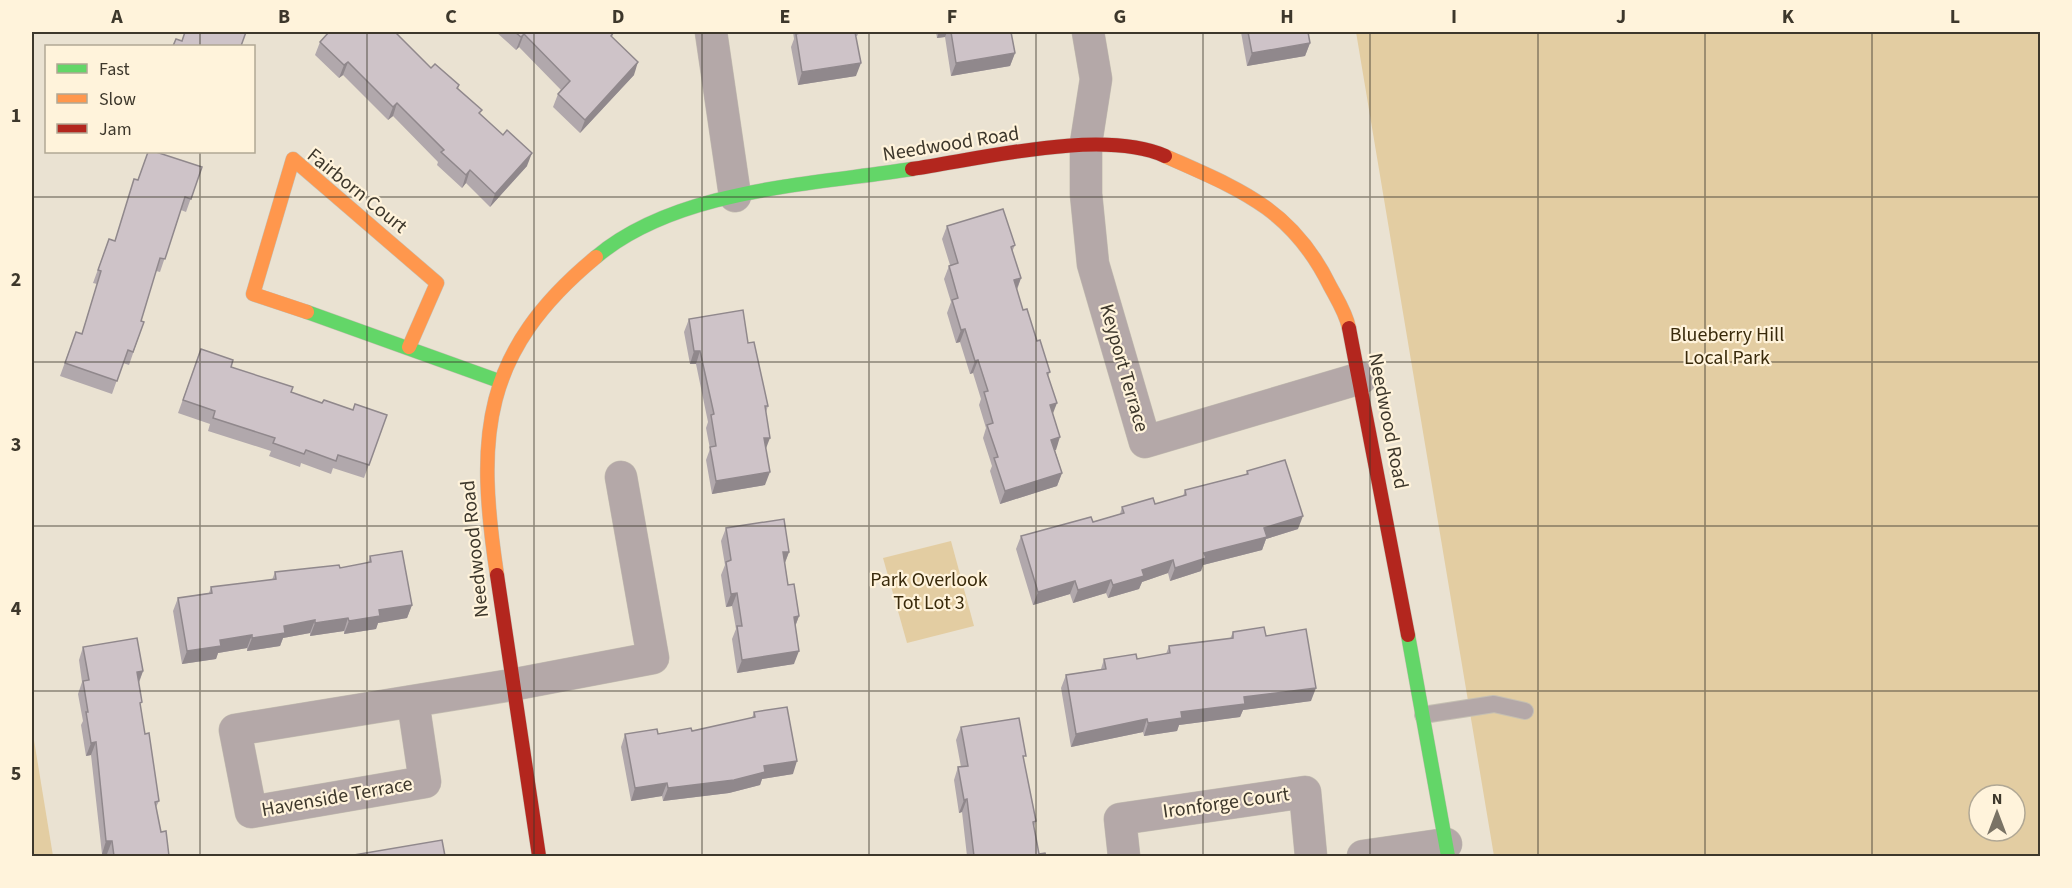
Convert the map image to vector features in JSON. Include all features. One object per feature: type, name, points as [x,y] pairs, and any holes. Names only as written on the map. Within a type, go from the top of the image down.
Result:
[{"type":"street","points":[[711,32],[735,196]]},
{"type":"street","points":[[1086,143],[1096,79],[1088,32]]},
{"type":"street","name":"Needwood Road","points":[[539,856],[511,685],[485,482],[490,414],[499,381],[537,315],[567,281],[601,252],[656,219],[735,196],[1086,143],[1153,151],[1245,192],[1281,219],[1316,257],[1348,321],[1361,378],[1447,850]]},
{"type":"street","name":"Keyport Terrace","points":[[1086,143],[1086,194],[1093,264],[1145,442],[1361,378]]},
{"type":"street","name":"Fairborn Court","points":[[409,347],[437,283],[293,159],[253,294],[409,347],[499,381]]},
{"type":"street","name":"Havenside Terrace","points":[[413,701],[425,782],[251,812],[235,730],[511,685],[652,658],[621,477]]},
{"type":"street","name":"Ironforge Court","points":[[1124,856],[1120,819],[1305,792],[1311,856]]},
{"type":"street","points":[[1363,856],[1447,850]]},
{"type":"lane","points":[[1423,715],[1494,704],[1525,711]]},
{"type":"green space","name":"Blueberry Hill Local Park","points":[[1356,32],[2040,32],[2040,856],[1494,856]]},
{"type":"green space","name":"Park Overlook Tot Lot 3","points":[[951,541],[974,626],[907,643],[883,558]]},
{"type":"green space","points":[[32,728],[53,856],[32,856]]},
{"type":"building","points":[[185,32],[246,32],[241,45],[173,45],[176,39],[182,41]]},
{"type":"building","points":[[329,32],[395,32],[431,68],[435,64],[459,85],[457,88],[482,110],[479,113],[503,135],[507,130],[532,153],[495,194],[470,170],[466,175],[441,152],[444,150],[397,103],[393,107],[348,62],[344,65],[320,42]]},
{"type":"building","points":[[515,32],[612,32],[611,36],[638,62],[585,120],[558,94],[570,81],[524,34],[521,37]]},
{"type":"building","points":[[800,32],[855,32],[861,63],[802,72],[796,34]]},
{"type":"building","points":[[951,32],[1011,32],[1015,53],[956,63]]},
{"type":"building","points":[[1248,32],[1308,32],[1310,43],[1252,53]]},
{"type":"building","points":[[148,153],[159,153],[202,167],[191,199],[185,197],[165,259],[160,258],[141,321],[144,322],[133,352],[128,350],[117,381],[65,363],[76,332],[82,334],[101,271],[98,270],[109,239],[115,241],[134,179],[138,180]]},
{"type":"building","points":[[1003,209],[1015,245],[1011,247],[1021,278],[1014,280],[1023,310],[1027,309],[1037,341],[1040,340],[1050,372],[1047,373],[1057,403],[1050,405],[1060,437],[1051,440],[1062,473],[1005,491],[994,458],[998,457],[987,425],[993,423],[984,392],[988,391],[965,329],[961,330],[952,300],[958,298],[949,266],[958,263],[947,226]]},
{"type":"building","points":[[743,310],[748,343],[754,342],[768,406],[765,406],[770,438],[764,438],[770,472],[716,481],[710,447],[716,446],[711,415],[714,414],[700,351],[694,351],[689,319]]},
{"type":"building","points":[[201,349],[233,360],[231,367],[293,387],[291,392],[322,403],[324,400],[353,410],[355,404],[387,415],[369,465],[338,455],[336,461],[306,450],[304,454],[273,443],[275,438],[213,418],[215,411],[183,400]]},
{"type":"building","points":[[1285,460],[1303,516],[1264,528],[1267,537],[1204,553],[1206,558],[1175,568],[1173,560],[1142,570],[1144,576],[1113,585],[1111,580],[1078,590],[1075,581],[1038,592],[1021,536],[1091,517],[1093,522],[1124,513],[1122,507],[1153,498],[1155,504],[1186,495],[1185,490],[1248,474],[1247,471]]},
{"type":"building","points":[[784,519],[789,552],[783,552],[788,585],[794,584],[799,616],[794,617],[799,651],[742,660],[737,626],[742,626],[737,593],[731,594],[726,562],[731,560],[726,528]]},
{"type":"building","points":[[402,551],[412,605],[379,610],[380,616],[349,621],[348,618],[315,623],[315,620],[284,626],[285,633],[220,640],[221,646],[187,651],[178,598],[212,593],[211,587],[276,579],[275,572],[339,565],[340,568],[371,562],[370,556]]},
{"type":"building","points":[[1264,627],[1266,636],[1306,629],[1316,688],[1244,697],[1245,704],[1181,712],[1182,718],[1148,723],[1147,719],[1076,734],[1066,675],[1106,669],[1104,659],[1136,654],[1137,659],[1170,653],[1169,646],[1233,638],[1233,632]]},
{"type":"building","points":[[137,638],[143,671],[137,672],[142,702],[140,703],[145,734],[149,733],[159,801],[155,802],[161,832],[166,831],[169,856],[114,856],[112,841],[106,841],[96,742],[91,743],[86,712],[88,712],[83,681],[89,680],[83,647]]},
{"type":"building","points":[[787,707],[797,761],[764,766],[765,772],[734,780],[668,788],[667,783],[635,788],[625,734],[657,729],[658,734],[691,728],[692,731],[755,717],[754,712]]},
{"type":"building","points":[[1019,718],[1026,756],[1023,756],[1036,821],[1033,822],[1039,854],[1045,853],[1046,856],[974,856],[967,799],[964,800],[958,767],[968,766],[961,727]]},
{"type":"building","points":[[442,840],[445,856],[348,856]]},
{"type":"traffic: fast","points":[[596,257],[629,234],[665,217],[705,203],[789,186],[912,169]]},
{"type":"traffic: fast","points":[[307,312],[499,381]]},
{"type":"traffic: fast","points":[[1408,635],[1448,856]]},
{"type":"traffic: slow","points":[[1165,156],[1240,191],[1281,219],[1299,237],[1315,259],[1341,306],[1349,328]]},
{"type":"traffic: slow","points":[[307,312],[253,294],[293,159],[437,283],[409,347]]},
{"type":"traffic: slow","points":[[497,575],[487,480],[489,438],[496,400],[509,363],[529,327],[558,292],[596,257]]},
{"type":"traffic: jam","points":[[912,169],[1006,153],[1075,145],[1139,148],[1165,156]]},
{"type":"traffic: jam","points":[[1349,328],[1408,635]]},
{"type":"traffic: jam","points":[[497,575],[539,856]]}]
